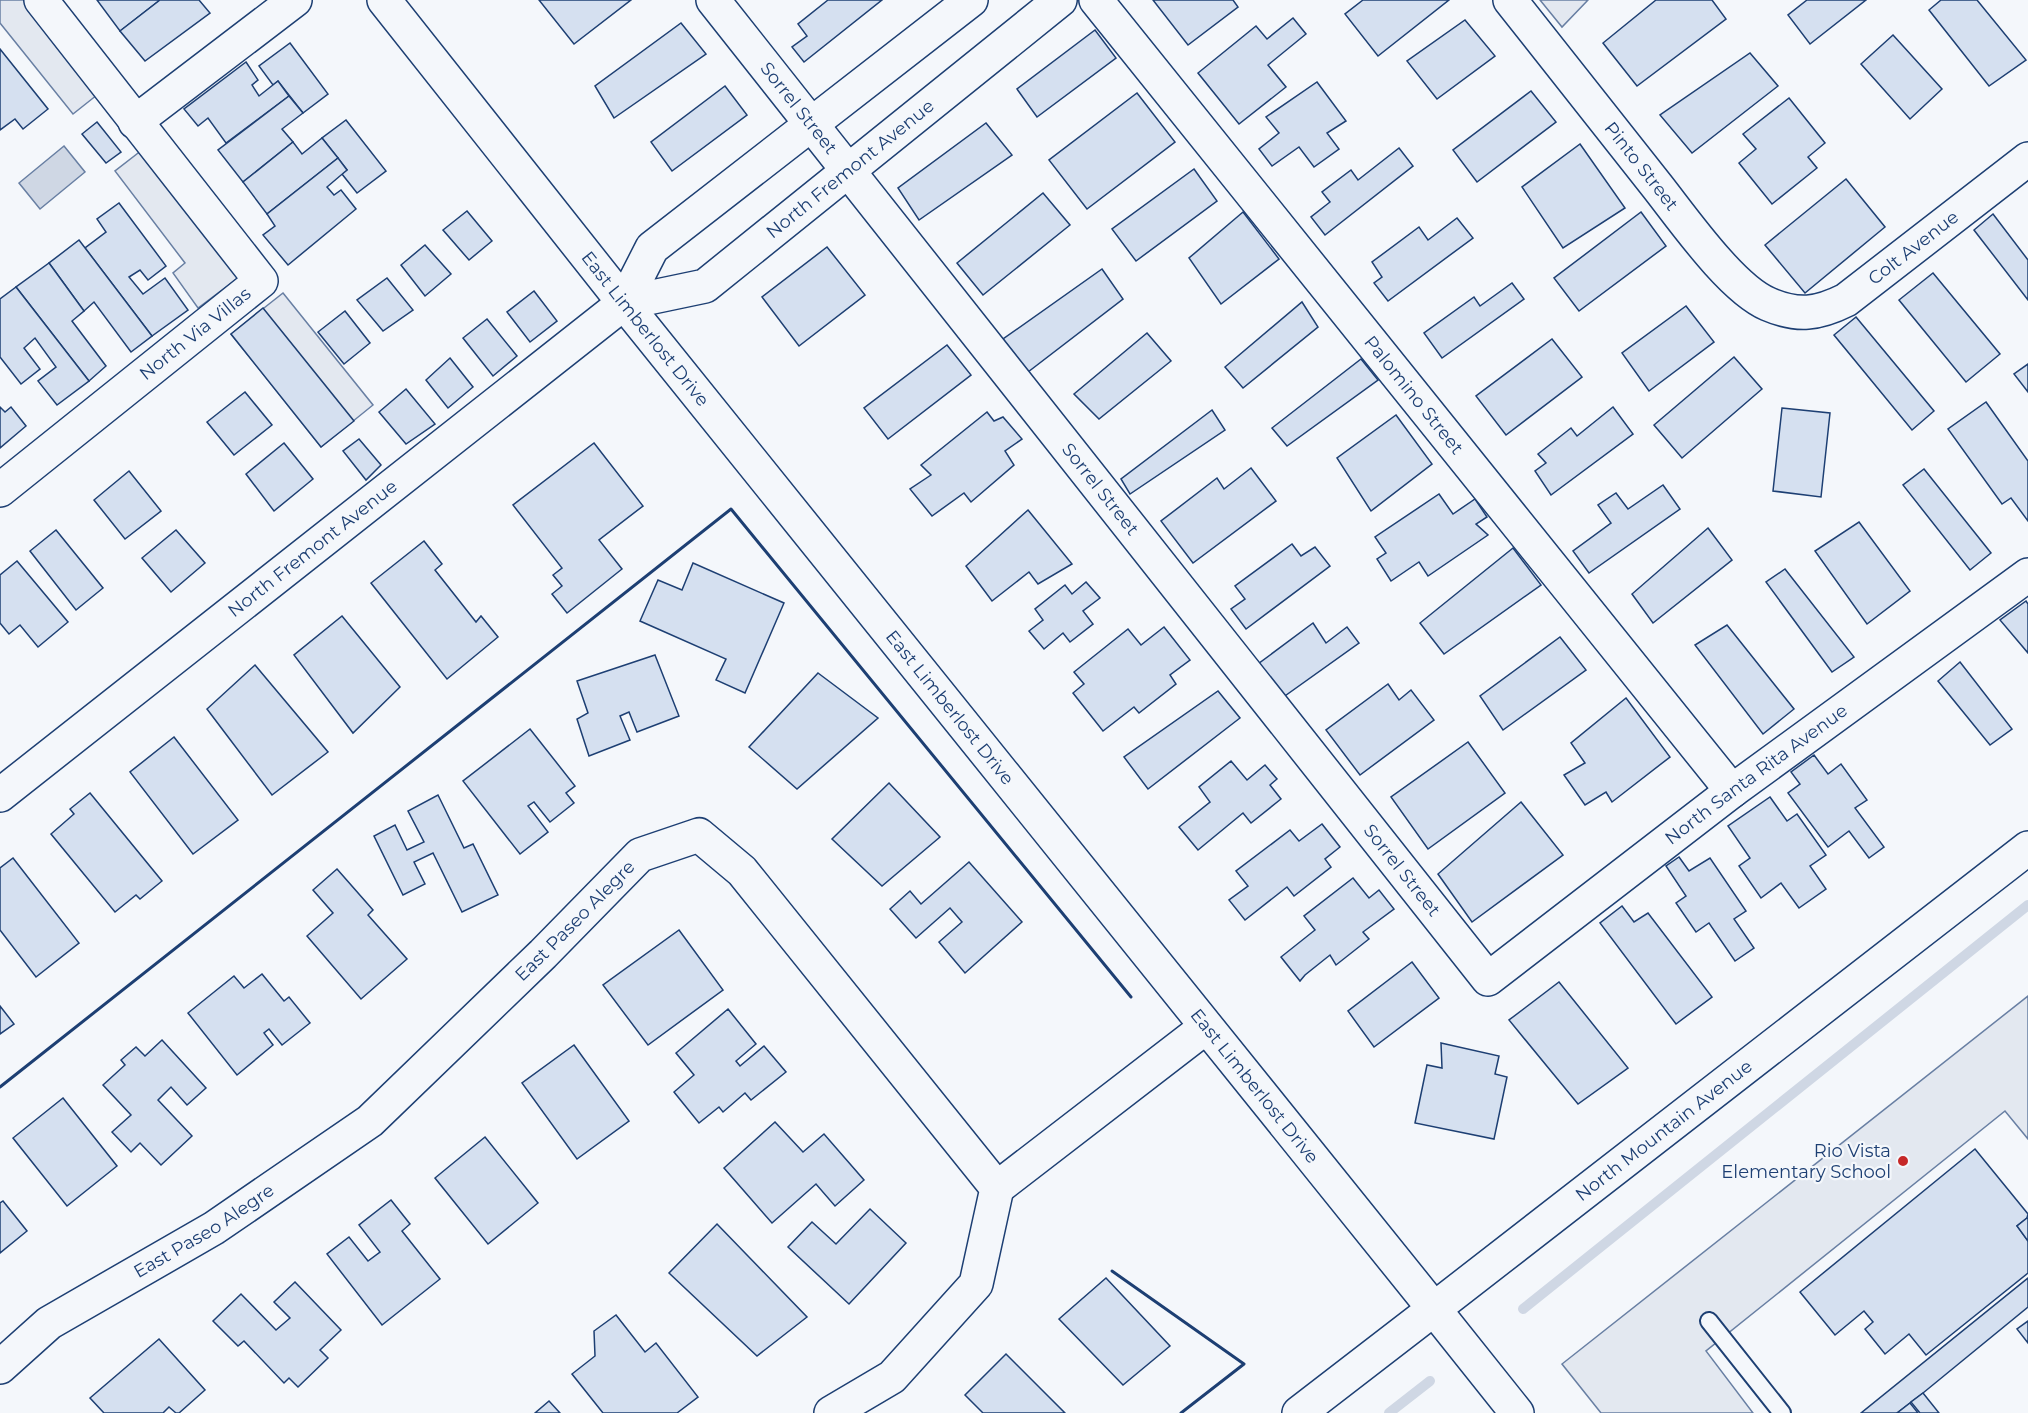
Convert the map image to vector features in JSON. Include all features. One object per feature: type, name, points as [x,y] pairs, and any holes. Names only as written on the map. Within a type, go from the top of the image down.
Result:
[{"type":"street","name":"North Via Villas","points":[[0,490],[261,281],[41,0]]},
{"type":"street","points":[[135,122],[295,0]]},
{"type":"street","name":"East Limberlost Drive","points":[[384,0],[624,303],[1517,1413]]},
{"type":"street","name":"Sorrel Street","points":[[713,0],[1488,979]]},
{"type":"street","name":"North Fremont Avenue","points":[[0,795],[624,303],[652,248],[971,0]]},
{"type":"street","name":"North Fremont Avenue","points":[[624,303],[705,286],[1060,0]]},
{"type":"street","name":"Palomino Street","points":[[1096,0],[1732,791]]},
{"type":"street","name":"Pinto Street","points":[[1510,0],[1700,240],[1737,282],[1767,304],[1790,311]]},
{"type":"street","name":"Colt Avenue","points":[[1790,311],[1806,314],[1826,310],[1846,300],[2028,159]]},
{"type":"street","name":"North Santa Rita Avenue","points":[[1488,979],[1732,791],[2028,575]]},
{"type":"street","name":"East Paseo Alegre","points":[[0,1367],[49,1323],[214,1228],[370,1121],[543,954],[640,855],[699,835],[742,871],[997,1188]]},
{"type":"street","name":"North Mountain Avenue","points":[[1299,1413],[2028,848]]},
{"type":"street","points":[[831,1413],[892,1377],[976,1284],[997,1188],[1206,1027]]},
{"type":"lane","points":[[1709,1322],[1782,1413]]},
{"type":"shaded area","points":[[0,0],[29,0],[102,91],[73,114],[0,23]]},
{"type":"shaded area","points":[[1540,0],[1588,0],[1562,27]]},
{"type":"shaded area","points":[[64,146],[85,172],[40,209],[19,183]]},
{"type":"shaded area","points":[[142,150],[238,278],[198,308],[173,273],[185,263],[115,171]]},
{"type":"shaded area","points":[[283,293],[373,405],[321,447],[231,334]]},
{"type":"shaded area","points":[[2028,996],[2028,1139],[2005,1111],[1706,1351],[1753,1413],[1601,1413],[1562,1364]]},
{"type":"building","points":[[97,0],[160,0],[120,31]]},
{"type":"building","points":[[160,0],[199,0],[210,13],[145,61],[120,31]]},
{"type":"building","points":[[539,0],[631,0],[574,44]]},
{"type":"building","points":[[828,0],[882,0],[804,62],[792,47],[807,36],[798,24]]},
{"type":"building","points":[[1153,0],[1233,0],[1238,7],[1188,45]]},
{"type":"building","points":[[1363,0],[1449,0],[1378,56],[1345,14]]},
{"type":"building","points":[[1656,0],[1712,0],[1726,19],[1637,86],[1603,43]]},
{"type":"building","points":[[1807,0],[1866,0],[1810,44],[1788,15]]},
{"type":"building","points":[[1941,0],[1977,0],[2026,60],[1989,86],[1929,10]]},
{"type":"building","points":[[1293,18],[1306,34],[1268,65],[1286,87],[1239,124],[1198,73],[1256,26],[1267,39]]},
{"type":"building","points":[[1465,20],[1495,56],[1437,99],[1407,61]]},
{"type":"building","points":[[681,23],[706,54],[614,118],[595,86]]},
{"type":"building","points":[[1095,30],[1116,58],[1037,117],[1017,89]]},
{"type":"building","points":[[1893,35],[1942,89],[1910,119],[1861,64]]},
{"type":"building","points":[[290,43],[328,94],[303,113],[278,81],[273,85],[259,66]]},
{"type":"building","points":[[0,49],[48,109],[23,129],[15,119],[0,130]]},
{"type":"building","points":[[1750,53],[1778,86],[1692,153],[1660,115]]},
{"type":"building","points":[[246,62],[258,80],[252,85],[259,96],[278,81],[289,96],[226,143],[208,118],[198,126],[184,109]]},
{"type":"building","points":[[1317,82],[1346,121],[1327,133],[1339,149],[1314,167],[1299,147],[1272,166],[1259,149],[1279,133],[1266,117]]},
{"type":"building","points":[[725,86],[747,115],[672,171],[651,142]]},
{"type":"building","points":[[1531,91],[1556,122],[1477,182],[1453,150]]},
{"type":"building","points":[[1137,93],[1175,142],[1087,209],[1049,160]]},
{"type":"building","points":[[289,96],[303,113],[282,129],[293,142],[243,182],[218,150]]},
{"type":"building","points":[[1789,98],[1825,143],[1808,157],[1817,168],[1772,204],[1739,163],[1756,149],[1743,134]]},
{"type":"building","points":[[346,120],[386,171],[357,193],[342,174],[347,170],[322,138]]},
{"type":"building","points":[[97,122],[121,152],[106,163],[82,134]]},
{"type":"building","points":[[986,123],[1012,155],[919,220],[898,188]]},
{"type":"building","points":[[322,138],[338,158],[267,214],[243,182],[293,142],[302,154]]},
{"type":"building","points":[[1580,144],[1625,208],[1563,248],[1522,187]]},
{"type":"building","points":[[1399,148],[1413,166],[1325,235],[1311,217],[1330,202],[1322,192],[1351,170],[1358,180]]},
{"type":"building","points":[[338,158],[347,170],[327,187],[334,195],[341,190],[356,209],[288,265],[263,235],[275,226],[267,214]]},
{"type":"building","points":[[1194,169],[1217,201],[1136,261],[1112,229]]},
{"type":"building","points":[[1846,179],[1885,227],[1805,293],[1765,245]]},
{"type":"building","points":[[1043,193],[1070,225],[983,295],[957,263]]},
{"type":"building","points":[[119,203],[166,266],[148,280],[140,270],[129,277],[143,294],[165,278],[188,310],[152,336],[85,248],[106,232],[97,219]]},
{"type":"building","points":[[467,211],[492,241],[469,260],[443,230]]},
{"type":"building","points":[[1243,212],[1279,259],[1221,304],[1189,258]]},
{"type":"building","points":[[1641,212],[1666,246],[1579,311],[1554,278]]},
{"type":"building","points":[[1993,214],[2028,260],[2028,300],[1974,230]]},
{"type":"building","points":[[1457,218],[1473,238],[1388,301],[1374,283],[1382,277],[1372,262],[1419,227],[1428,240]]},
{"type":"building","points":[[79,240],[152,336],[131,352],[94,302],[84,311],[49,263]]},
{"type":"building","points":[[425,245],[451,274],[425,296],[401,265]]},
{"type":"building","points":[[827,247],[865,295],[799,346],[762,297]]},
{"type":"building","points":[[49,263],[84,311],[72,321],[106,366],[89,381],[16,287]]},
{"type":"building","points":[[1102,269],[1123,299],[1028,372],[1003,339]]},
{"type":"building","points":[[1933,273],[2000,354],[1966,382],[1899,300]]},
{"type":"building","points":[[387,278],[413,310],[383,331],[357,300]]},
{"type":"building","points":[[1512,283],[1524,299],[1442,358],[1424,333],[1474,297],[1480,306]]},
{"type":"building","points":[[16,287],[89,381],[57,405],[38,381],[56,367],[35,338],[24,348],[40,369],[21,384],[0,357],[0,299]]},
{"type":"building","points":[[534,291],[557,321],[530,342],[507,312]]},
{"type":"building","points":[[1302,302],[1318,327],[1243,388],[1225,367]]},
{"type":"building","points":[[1686,306],[1714,342],[1649,391],[1622,353]]},
{"type":"building","points":[[263,308],[354,421],[321,447],[231,334]]},
{"type":"building","points":[[345,311],[370,343],[344,364],[318,332]]},
{"type":"building","points":[[1856,317],[1934,411],[1912,430],[1834,335]]},
{"type":"building","points":[[487,319],[517,356],[493,376],[463,338]]},
{"type":"building","points":[[1147,333],[1171,361],[1099,419],[1074,394]]},
{"type":"building","points":[[1552,339],[1582,377],[1506,435],[1476,396]]},
{"type":"building","points":[[947,345],[971,375],[888,439],[864,408]]},
{"type":"building","points":[[1734,357],[1762,389],[1682,458],[1654,425]]},
{"type":"building","points":[[450,358],[473,387],[448,408],[426,380]]},
{"type":"building","points":[[1361,359],[1378,380],[1287,446],[1272,428]]},
{"type":"building","points":[[2028,364],[2028,392],[2014,374]]},
{"type":"building","points":[[406,389],[435,424],[406,444],[379,412]]},
{"type":"building","points":[[245,392],[272,425],[234,455],[207,422]]},
{"type":"building","points":[[1986,402],[2028,461],[2028,521],[2011,498],[2002,504],[1948,429]]},
{"type":"building","points":[[0,407],[5,412],[11,407],[26,426],[0,448]]},
{"type":"building","points":[[1613,407],[1633,434],[1551,495],[1535,471],[1546,463],[1538,454],[1571,428],[1577,436]]},
{"type":"building","points":[[1782,408],[1830,413],[1821,497],[1773,491]]},
{"type":"building","points":[[1212,410],[1225,430],[1130,494],[1121,479]]},
{"type":"building","points":[[987,412],[994,421],[1003,417],[1022,439],[1005,451],[1014,465],[971,502],[964,493],[932,516],[910,489],[931,475],[921,465]]},
{"type":"building","points":[[1396,415],[1432,464],[1371,511],[1337,458]]},
{"type":"building","points":[[359,439],[381,465],[366,480],[343,451]]},
{"type":"building","points":[[284,443],[313,479],[274,511],[246,474]]},
{"type":"building","points":[[594,443],[643,506],[599,540],[622,569],[567,613],[552,594],[562,586],[553,575],[562,568],[513,505]]},
{"type":"building","points":[[1251,468],[1276,501],[1193,563],[1161,521],[1217,478],[1224,489]]},
{"type":"building","points":[[1924,469],[1991,553],[1970,570],[1903,485]]},
{"type":"building","points":[[129,471],[161,511],[125,539],[94,500]]},
{"type":"building","points":[[1663,485],[1680,509],[1589,573],[1573,551],[1611,523],[1598,505],[1616,493],[1628,509]]},
{"type":"building","points":[[1439,494],[1453,514],[1475,499],[1487,517],[1476,524],[1488,535],[1428,576],[1419,562],[1391,581],[1377,559],[1386,553],[1375,537]]},
{"type":"building","points":[[1028,510],[1072,564],[1038,584],[1029,572],[992,601],[966,566]]},
{"type":"building","points":[[1859,522],[1910,591],[1867,624],[1815,551]]},
{"type":"building","points":[[1708,528],[1732,560],[1653,623],[1632,594]]},
{"type":"building","points":[[56,530],[103,588],[76,610],[30,551]]},
{"type":"building","points":[[176,530],[205,563],[171,592],[142,558]]},
{"type":"building","points":[[424,541],[442,564],[435,570],[476,622],[481,616],[498,637],[447,679],[371,583]]},
{"type":"building","points":[[1292,544],[1301,556],[1315,547],[1330,566],[1246,629],[1231,609],[1245,599],[1235,586]]},
{"type":"building","points":[[1513,548],[1541,585],[1444,654],[1420,623]]},
{"type":"building","points":[[17,561],[68,622],[38,647],[20,625],[9,634],[0,623],[0,575]]},
{"type":"building","points":[[693,563],[784,603],[745,693],[716,680],[726,659],[640,621],[658,580],[682,590]]},
{"type":"building","points":[[1785,569],[1854,657],[1832,672],[1766,582]]},
{"type":"building","points":[[1086,582],[1100,598],[1083,611],[1093,624],[1070,642],[1063,633],[1044,649],[1029,631],[1043,620],[1035,609],[1065,585],[1072,594]]},
{"type":"building","points":[[2026,601],[2028,604],[2028,653],[2000,620]]},
{"type":"building","points":[[342,616],[400,687],[353,733],[294,655]]},
{"type":"building","points":[[1313,623],[1326,643],[1347,627],[1359,643],[1282,698],[1258,664]]},
{"type":"building","points":[[1727,625],[1794,709],[1763,734],[1695,645]]},
{"type":"building","points":[[1164,627],[1190,660],[1170,675],[1176,684],[1139,713],[1134,707],[1103,731],[1073,693],[1084,684],[1074,672],[1128,629],[1141,645]]},
{"type":"building","points":[[1560,637],[1586,670],[1503,730],[1480,696]]},
{"type":"building","points":[[655,655],[679,716],[637,732],[629,712],[620,716],[630,740],[589,756],[577,719],[588,713],[577,681]]},
{"type":"building","points":[[1960,662],[2012,729],[1990,745],[1938,681]]},
{"type":"building","points":[[255,665],[328,752],[272,795],[207,709]]},
{"type":"building","points":[[818,673],[878,718],[797,789],[749,747]]},
{"type":"building","points":[[1388,684],[1399,700],[1411,690],[1434,720],[1360,775],[1326,730]]},
{"type":"building","points":[[1218,691],[1240,718],[1148,789],[1124,757]]},
{"type":"building","points":[[1626,698],[1670,757],[1612,802],[1606,792],[1585,805],[1564,775],[1585,763],[1571,743]]},
{"type":"building","points":[[530,729],[575,786],[566,793],[574,803],[550,822],[534,802],[528,806],[548,832],[520,854],[463,781]]},
{"type":"building","points":[[174,737],[238,820],[193,854],[130,772]]},
{"type":"building","points":[[1468,742],[1505,793],[1428,849],[1391,797]]},
{"type":"building","points":[[1814,755],[1828,774],[1841,764],[1867,800],[1855,808],[1884,847],[1869,858],[1849,831],[1828,847],[1788,793],[1800,784],[1791,772]]},
{"type":"building","points":[[1231,761],[1247,780],[1265,765],[1277,779],[1270,785],[1281,799],[1251,823],[1243,813],[1198,850],[1179,827],[1210,802],[1199,787]]},
{"type":"building","points":[[889,783],[940,837],[882,886],[832,839]]},
{"type":"building","points":[[90,793],[162,881],[140,899],[136,895],[115,912],[51,834],[74,814],[70,809]]},
{"type":"building","points":[[438,795],[464,848],[473,844],[498,895],[462,912],[433,853],[414,862],[425,884],[403,895],[374,836],[395,825],[407,850],[424,842],[408,811]]},
{"type":"building","points":[[1770,797],[1787,821],[1797,814],[1826,855],[1810,866],[1826,889],[1799,908],[1781,883],[1761,898],[1739,866],[1750,858],[1728,826]]},
{"type":"building","points":[[1521,802],[1563,855],[1472,922],[1438,874]]},
{"type":"building","points":[[1322,824],[1340,847],[1325,859],[1331,867],[1294,896],[1287,887],[1245,920],[1229,900],[1248,886],[1236,871],[1290,830],[1299,841]]},
{"type":"building","points":[[1679,857],[1689,871],[1710,858],[1746,911],[1734,919],[1754,948],[1735,961],[1709,923],[1696,932],[1676,903],[1686,896],[1666,866]]},
{"type":"building","points":[[13,858],[79,943],[36,977],[0,930],[0,868]]},
{"type":"building","points":[[969,862],[1022,922],[965,973],[939,942],[962,922],[950,908],[916,938],[890,909],[910,891],[921,904]]},
{"type":"building","points":[[337,869],[373,910],[368,915],[407,959],[361,999],[307,936],[333,913],[313,890]]},
{"type":"building","points":[[1353,878],[1369,898],[1379,890],[1394,909],[1363,932],[1369,939],[1336,965],[1330,955],[1300,981],[1281,957],[1315,930],[1304,916]]},
{"type":"building","points":[[1622,906],[1634,922],[1648,913],[1712,997],[1676,1024],[1600,923]]},
{"type":"building","points":[[679,930],[723,990],[648,1045],[603,985]]},
{"type":"building","points":[[1412,962],[1439,998],[1374,1047],[1348,1011]]},
{"type":"building","points":[[262,974],[284,1001],[289,997],[310,1023],[282,1045],[269,1029],[264,1033],[273,1045],[237,1075],[188,1013],[234,976],[244,988]]},
{"type":"building","points":[[1559,982],[1628,1068],[1578,1104],[1509,1020]]},
{"type":"building","points":[[0,1006],[14,1024],[0,1034]]},
{"type":"building","points":[[728,1009],[756,1044],[736,1061],[740,1066],[764,1046],[786,1072],[751,1100],[745,1093],[723,1112],[719,1107],[699,1123],[674,1092],[694,1075],[676,1053]]},
{"type":"building","points":[[162,1040],[206,1088],[187,1105],[171,1087],[158,1100],[192,1136],[161,1165],[140,1143],[131,1152],[112,1132],[131,1115],[103,1085],[125,1065],[121,1060],[136,1047],[145,1056]]},
{"type":"building","points":[[1441,1043],[1499,1056],[1495,1074],[1507,1077],[1494,1139],[1415,1123],[1427,1065],[1442,1068]]},
{"type":"building","points":[[574,1045],[629,1121],[577,1159],[522,1083]]},
{"type":"building","points":[[63,1098],[117,1166],[67,1206],[13,1138]]},
{"type":"building","points":[[775,1122],[803,1152],[824,1134],[864,1180],[835,1206],[816,1184],[772,1223],[724,1168]]},
{"type":"building","points":[[485,1137],[538,1203],[488,1244],[435,1178]]},
{"type":"building","points":[[1975,1149],[2028,1214],[2027,1218],[2017,1226],[2028,1241],[2028,1273],[1926,1355],[1909,1334],[1885,1354],[1865,1329],[1873,1322],[1864,1311],[1835,1335],[1800,1292]]},
{"type":"building","points":[[391,1200],[410,1224],[402,1231],[440,1279],[382,1325],[327,1254],[349,1237],[368,1261],[380,1252],[359,1225]]},
{"type":"building","points":[[3,1201],[27,1231],[0,1253],[0,1203]]},
{"type":"building","points":[[870,1209],[906,1243],[849,1304],[788,1247],[812,1222],[836,1244]]},
{"type":"building","points":[[2028,1219],[2028,1241],[2017,1226]]},
{"type":"building","points":[[717,1224],[807,1317],[757,1356],[669,1273]]},
{"type":"building","points":[[1106,1278],[1170,1346],[1123,1385],[1059,1319]]},
{"type":"building","points":[[2028,1278],[2028,1307],[1923,1393],[1897,1413],[1861,1413]]},
{"type":"building","points":[[295,1282],[341,1330],[320,1350],[328,1358],[298,1387],[289,1378],[284,1383],[244,1341],[238,1346],[213,1321],[241,1294],[276,1330],[290,1318],[274,1302]]},
{"type":"building","points":[[616,1315],[645,1352],[656,1343],[698,1397],[677,1413],[603,1413],[572,1374],[595,1356],[594,1331]]},
{"type":"building","points":[[2028,1321],[2028,1343],[2017,1329]]},
{"type":"building","points":[[159,1339],[205,1390],[179,1413],[169,1407],[163,1413],[104,1413],[90,1398]]},
{"type":"building","points":[[1006,1354],[1065,1413],[983,1413],[965,1395]]},
{"type":"building","points":[[1923,1393],[1939,1413],[1920,1413],[1911,1402]]},
{"type":"building","points":[[549,1401],[560,1413],[535,1413]]},
{"type":"building","points":[[1910,1403],[1918,1413],[1897,1413]]},
{"type":"waterway","points":[[1523,1309],[2028,905]]},
{"type":"waterway","points":[[1389,1413],[1430,1381]]},
{"type":"wall","points":[[0,1087],[731,509],[1131,997]]},
{"type":"wall","points":[[1112,1271],[1244,1364],[1181,1413]]},
{"type":"place","name":"Rio Vista Elementary School","points":[[1903,1161]]}]
